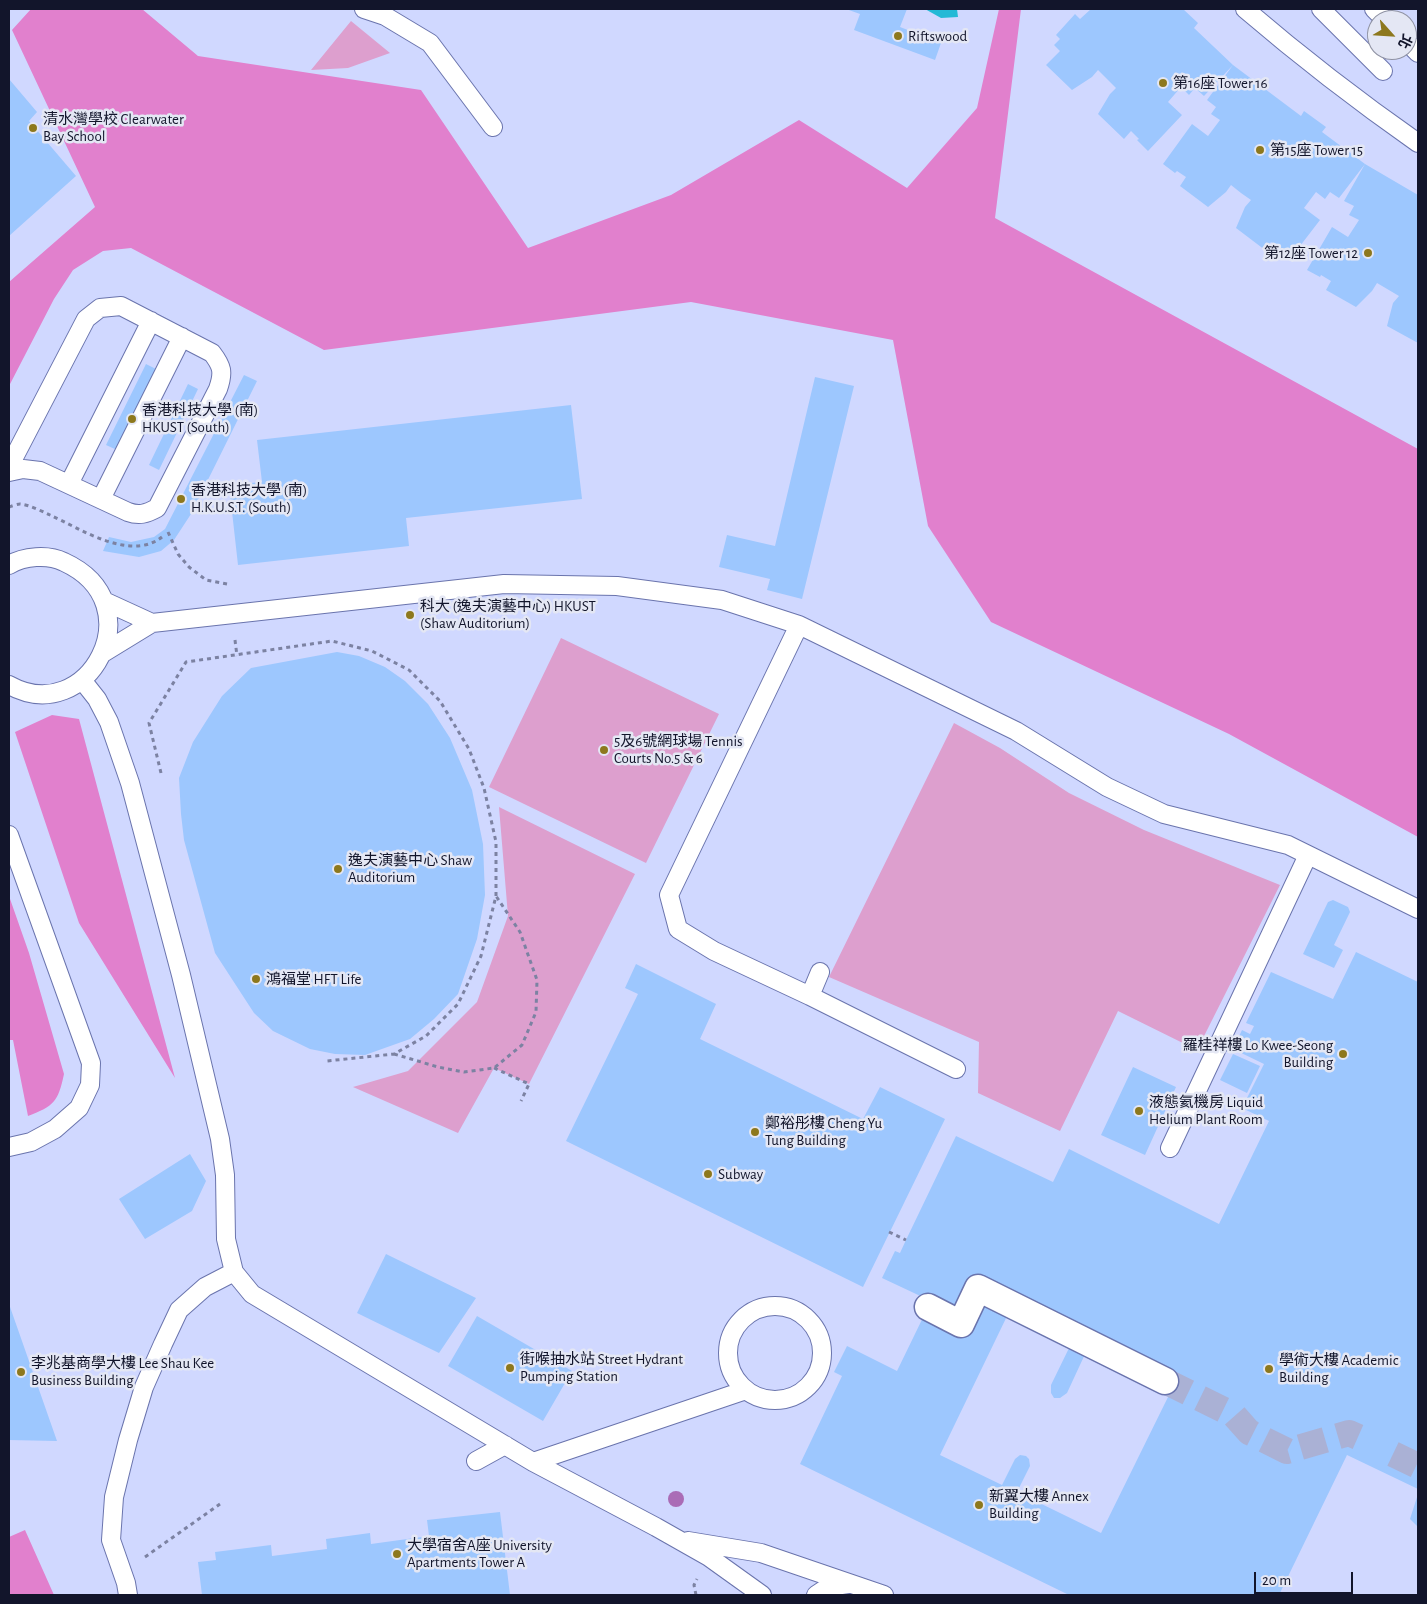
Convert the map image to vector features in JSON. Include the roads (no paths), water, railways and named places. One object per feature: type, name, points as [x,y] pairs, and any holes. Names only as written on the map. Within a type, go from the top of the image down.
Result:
[{"type":"street","points":[[928,1308],[961,1324],[978,1288],[1165,1381]]},
{"type":"lane","points":[[364,9],[386,12],[430,44],[493,127]]},
{"type":"lane","points":[[1246,9],[1282,41],[1353,97],[1418,143]]},
{"type":"lane","points":[[1321,9],[1383,71]]},
{"type":"lane","points":[[9,468],[86,320],[100,308],[121,306],[212,353],[220,364],[222,377],[218,389],[157,508],[148,513],[136,515],[40,471],[23,469],[9,472]]},
{"type":"lane","points":[[69,484],[151,321]]},
{"type":"lane","points":[[101,499],[182,337]]},
{"type":"lane","points":[[9,548],[36,557],[58,559],[78,568],[94,582],[104,601],[108,618],[108,636],[103,653],[92,670],[82,680],[58,692],[37,694],[17,690],[9,685]]},
{"type":"lane","points":[[9,565],[16,561],[36,557]]},
{"type":"lane","points":[[103,653],[152,623],[504,584],[617,586],[722,600],[799,625],[1016,731],[1107,787],[1164,814],[1288,845],[1418,909]]},
{"type":"lane","points":[[104,601],[152,623]]},
{"type":"lane","points":[[799,625],[669,895],[678,929],[714,950],[956,1069]]},
{"type":"lane","points":[[82,680],[97,699],[109,722],[130,783],[181,974],[220,1139],[225,1175],[226,1239],[234,1272],[252,1294],[533,1462],[709,1557],[762,1595]]},
{"type":"lane","points":[[9,835],[91,1063],[90,1085],[79,1108],[55,1129],[31,1142],[9,1147]]},
{"type":"lane","points":[[1170,1148],[1308,855]]},
{"type":"lane","points":[[810,996],[820,972]]},
{"type":"lane","points":[[128,1595],[126,1583],[111,1540],[114,1497],[144,1387],[179,1310],[205,1287],[234,1272]]},
{"type":"lane","points":[[779,1306],[798,1311],[810,1321],[820,1335],[822,1350],[821,1367],[814,1381],[802,1393],[786,1399],[770,1401],[754,1396],[746,1390],[735,1378],[728,1360],[729,1344],[735,1329],[748,1314],[762,1307],[779,1306]]},
{"type":"lane","points":[[533,1462],[746,1390]]},
{"type":"lane","points":[[476,1461],[505,1445]]},
{"type":"lane","points":[[677,1539],[761,1553],[884,1595]]},
{"type":"lane","points":[[816,1595],[828,1587],[848,1584]]},
{"type":"water","points":[[925,9],[957,9],[958,17],[941,18]]},
{"type":"tunnel","points":[[1165,1381],[1234,1415],[1249,1432],[1287,1451],[1349,1433],[1358,1437]]},
{"type":"tunnel","points":[[1393,1454],[1418,1466]]},
{"type":"place","name":"Riftswood","points":[[898,36]]},
{"type":"place","name":"第16座 Tower 16","points":[[1163,83]]},
{"type":"place","name":"清水灣學校 Clearwater Bay School","points":[[33,128]]},
{"type":"place","name":"第15座 Tower 15","points":[[1260,150]]},
{"type":"place","name":"第12座 Tower 12","points":[[1368,253]]},
{"type":"place","name":"香港科技大學 (南) HKUST (South)","points":[[132,419]]},
{"type":"place","name":"香港科技大學 (南) H.K.U.S.T. (South)","points":[[181,499]]},
{"type":"place","name":"科大 (逸夫演藝中心) HKUST (Shaw Auditorium)","points":[[410,615]]},
{"type":"place","name":"5及6號網球場 Tennis Courts No.5 & 6","points":[[604,750]]},
{"type":"place","name":"逸夫演藝中心 Shaw Auditorium","points":[[338,869]]},
{"type":"place","name":"鴻福堂 HFT Life","points":[[256,979]]},
{"type":"place","name":"羅桂祥樓 Lo Kwee-Seong Building","points":[[1343,1054]]},
{"type":"place","name":"液態氦機房 Liquid Helium Plant Room","points":[[1139,1111]]},
{"type":"place","name":"鄭裕彤樓 Cheng Yu Tung Building","points":[[755,1132]]},
{"type":"place","name":"Subway","points":[[708,1174]]},
{"type":"place","name":"街喉抽水站 Street Hydrant Pumping Station","points":[[510,1368]]},
{"type":"place","name":"學術大樓 Academic Building","points":[[1269,1369]]},
{"type":"place","name":"李兆基商學大樓 Lee Shau Kee Business Building","points":[[21,1372]]},
{"type":"place","name":"新翼大樓 Annex Building","points":[[979,1505]]},
{"type":"place","name":"大學宿舍A座 University Apartments Tower A","points":[[397,1554]]}]
